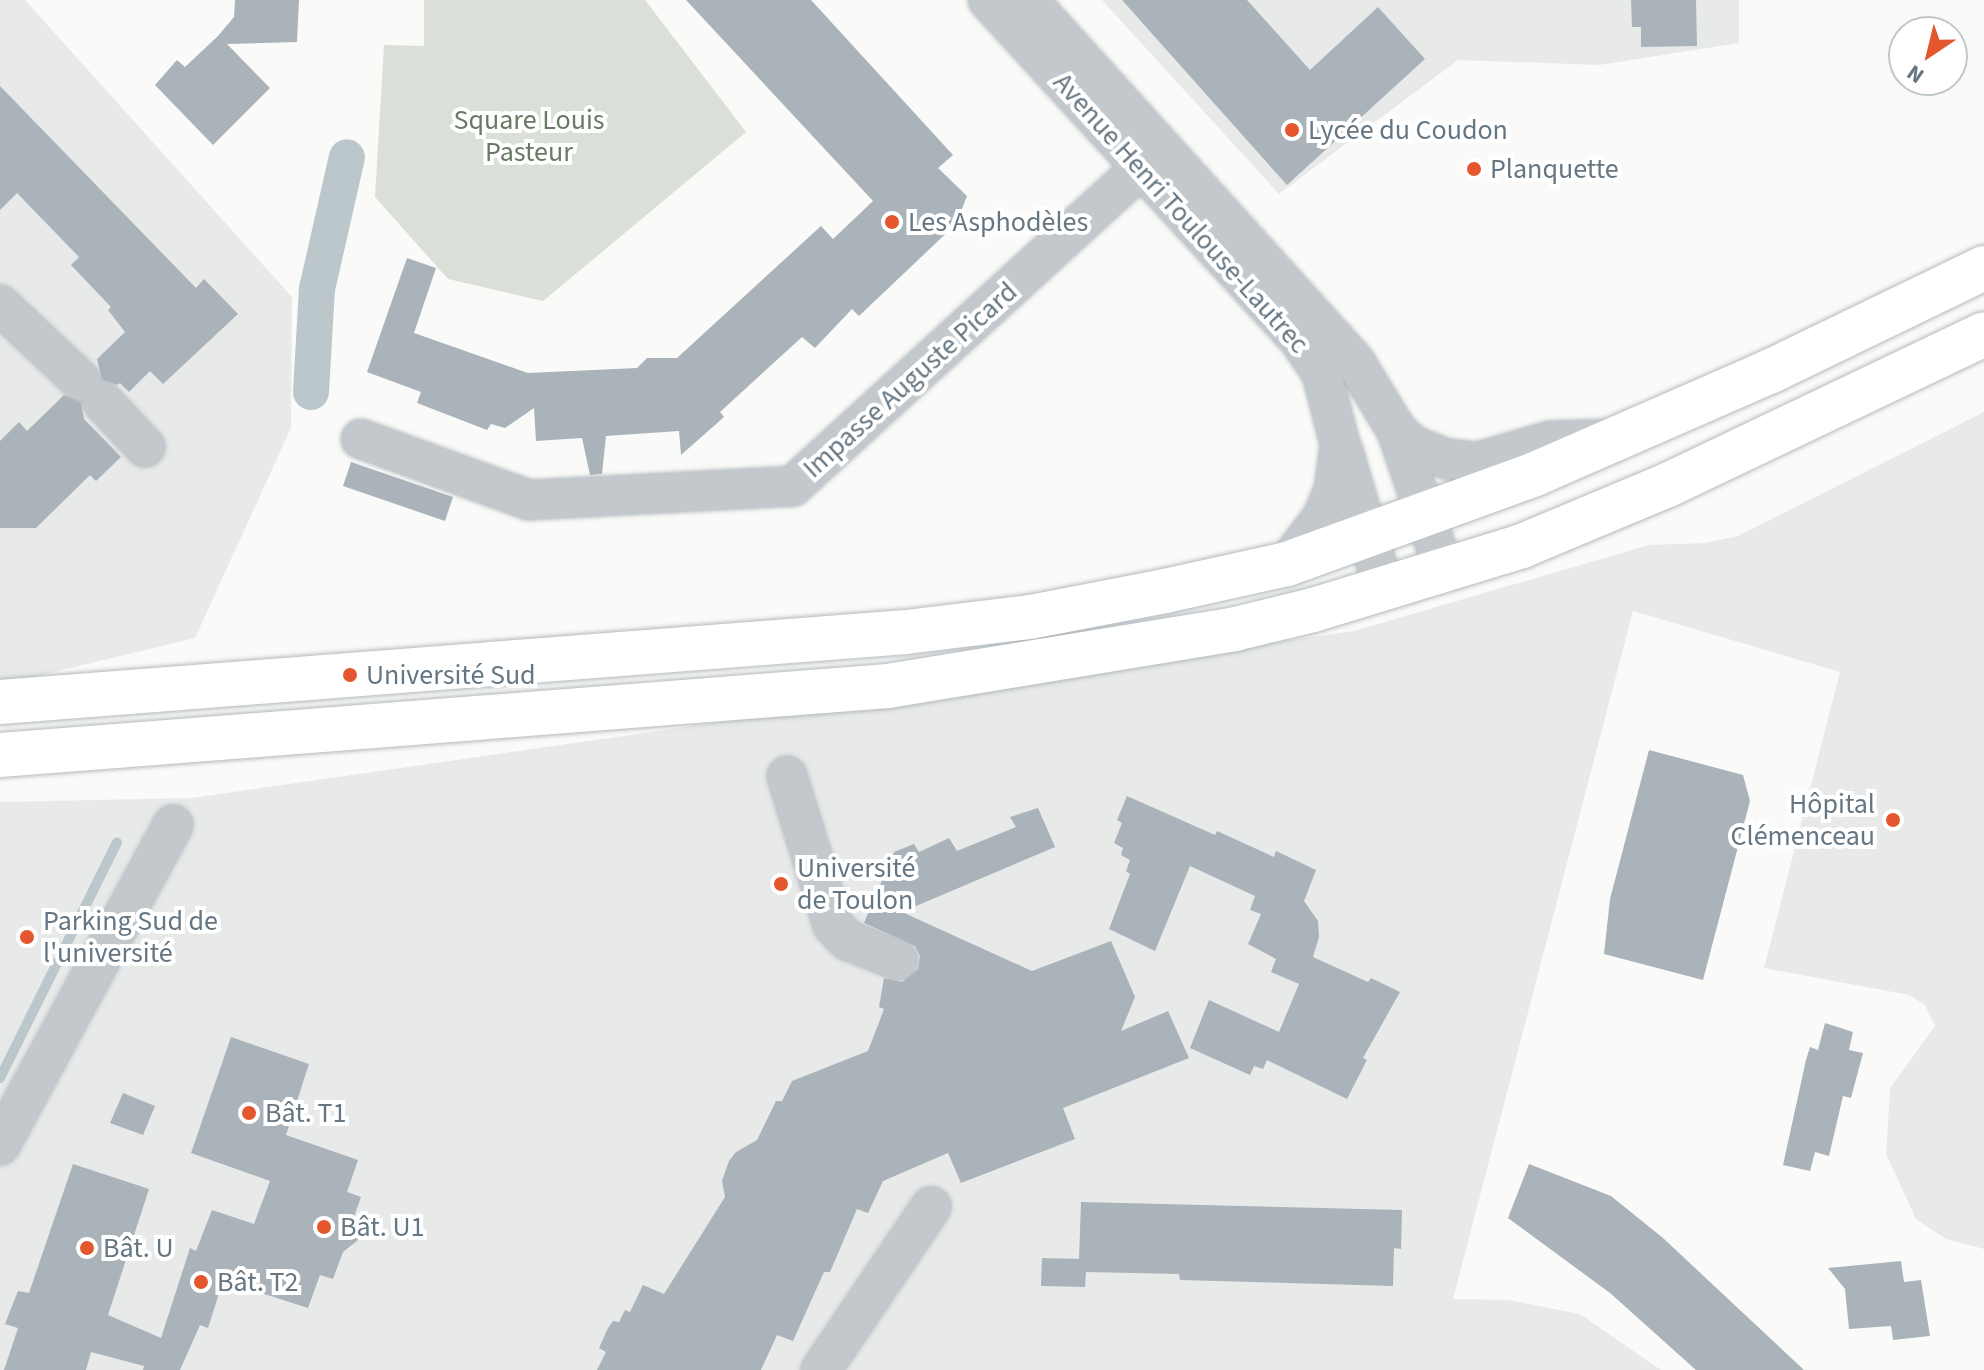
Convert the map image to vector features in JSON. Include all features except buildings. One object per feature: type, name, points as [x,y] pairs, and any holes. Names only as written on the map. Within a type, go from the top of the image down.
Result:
[{"type":"main road","points":[[0,702],[906,632],[1030,617],[1287,564],[1425,515],[1622,438],[1771,371],[1984,268]]},
{"type":"main road","points":[[0,755],[888,686],[1235,629],[1384,589],[1522,546],[1668,485],[1984,334]]},
{"type":"street","name":"Avenue Henri Toulouse-Lautrec","points":[[988,0],[1300,341],[1322,374],[1384,589]]},
{"type":"street","name":"Avenue Henri Toulouse-Lautrec","points":[[1028,0],[1355,362],[1397,431],[1444,571]]},
{"type":"street","name":"Impasse Auguste Picard","points":[[361,439],[529,500],[793,486],[1141,168]]},
{"type":"street","points":[[0,305],[92,391],[145,447]]},
{"type":"street","name":"Avenue Henri Toulouse-Lautrec","points":[[1397,431],[1412,445],[1463,462],[1478,462],[1550,441],[1622,438]]},
{"type":"street","name":"Avenue Henri Toulouse-Lautrec","points":[[1287,564],[1327,506],[1334,490],[1340,444]]},
{"type":"street","points":[[787,776],[833,925],[847,940],[898,960]]},
{"type":"street","points":[[0,1145],[173,825]]},
{"type":"street","points":[[821,1370],[931,1207]]},
{"type":"shaded area","points":[[0,0],[25,0],[292,297],[291,428],[195,638],[29,678],[0,680]]},
{"type":"shaded area","name":"Lycée du Coudon","points":[[1102,0],[1739,0],[1739,43],[1599,65],[1458,60],[1279,194]]},
{"type":"shaded area","name":"Université de Toulon","points":[[1984,412],[1984,1249],[1946,1239],[1916,1219],[1886,1154],[1890,1088],[1935,1026],[1925,1005],[1909,995],[1764,968],[1840,672],[1633,611],[1453,1299],[1509,1300],[1580,1314],[1661,1370],[0,1370],[0,802],[192,798],[1354,631],[1649,545],[1706,543],[1738,536]]},
{"type":"green space","name":"Square Louis Pasteur","points":[[424,0],[645,0],[746,132],[543,301],[448,279],[375,197],[384,45],[424,46]]},
{"type":"waterway","points":[[311,392],[317,289],[347,157]]},
{"type":"waterway","points":[[0,1078],[117,842]]},
{"type":"place","name":"Lycée du Coudon","points":[[1292,130]]},
{"type":"place","name":"Planquette","points":[[1474,169]]},
{"type":"place","name":"Les Asphodèles","points":[[892,222]]},
{"type":"place","name":"Université Sud","points":[[350,675]]},
{"type":"place","name":"Hôpital Clémenceau","points":[[1893,820]]},
{"type":"place","name":"Université de Toulon","points":[[781,884]]},
{"type":"place","name":"Parking Sud de l'université","points":[[27,937]]},
{"type":"place","name":"Bât. T1","points":[[249,1113]]},
{"type":"place","name":"Bât. U1","points":[[324,1227]]},
{"type":"place","name":"Bât. U","points":[[87,1248]]},
{"type":"place","name":"Bât. T2","points":[[201,1282]]}]
